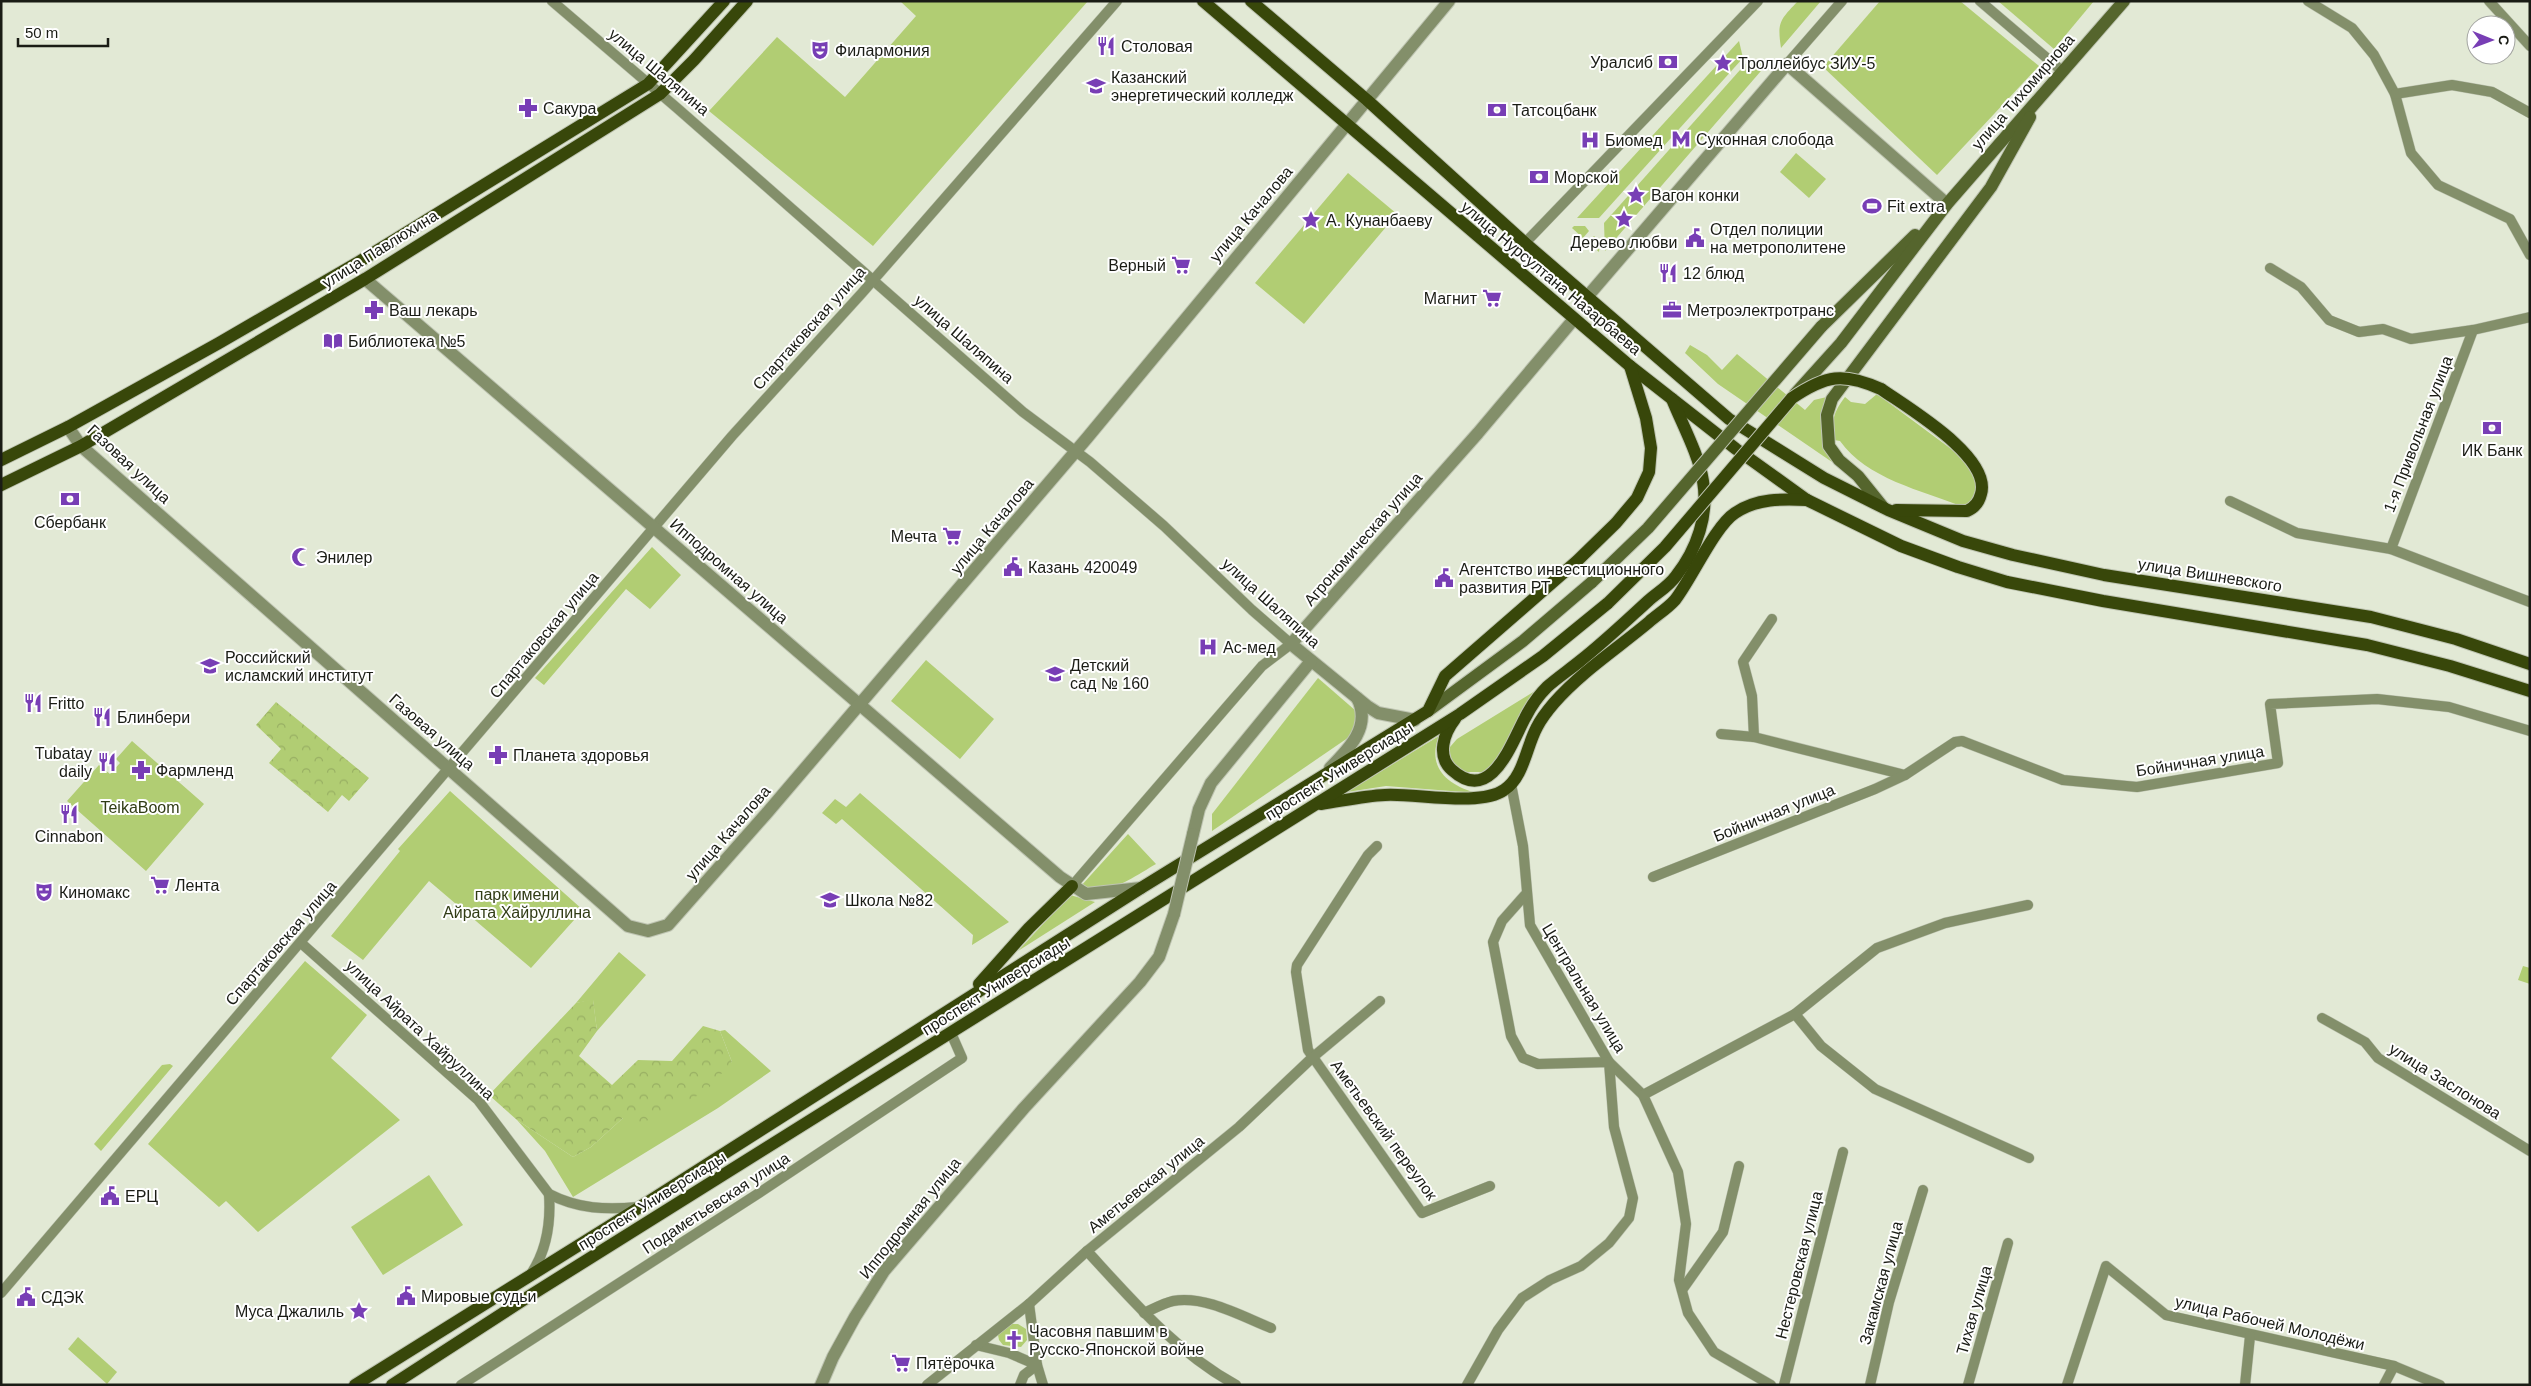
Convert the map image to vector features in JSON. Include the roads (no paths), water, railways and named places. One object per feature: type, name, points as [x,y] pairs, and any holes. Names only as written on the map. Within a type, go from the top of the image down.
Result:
[{"type":"main road","name":"улица Павлюхина","points":[[1,460],[68,427],[348,268],[648,84],[724,1]]},
{"type":"main road","name":"улица Павлюхина","points":[[1,485],[81,446],[365,279],[660,94],[694,60],[747,1]]},
{"type":"main road","name":"улица Нурсултана Назарбаева","points":[[1203,1],[1630,366],[1736,449],[1807,500],[1901,546],[2006,582],[2368,645],[2450,666],[2530,691]]},
{"type":"main road","name":"улица Нурсултана Назарбаева","points":[[1251,1],[1367,100],[1525,243],[1729,419],[1824,478],[1885,508]]},
{"type":"main road","name":"улица Тихомирнова","points":[[1947,204],[2124,1]]},
{"type":"main road","points":[[1885,508],[1858,476],[1839,460],[1829,446],[1826,415],[1832,399],[1991,187],[2041,96]]},
{"type":"main road","points":[[1428,711],[1524,641],[1592,582],[1648,528],[1821,327],[1947,204]]},
{"type":"main road","points":[[1792,398],[1841,343],[1947,204]]},
{"type":"main road","points":[[1428,711],[1445,676],[1577,560],[1616,523],[1637,498],[1649,472],[1652,448],[1646,418],[1630,366]]},
{"type":"main road","name":"проспект Универсиады","points":[[392,1385],[531,1296],[1315,806],[1460,714],[1543,656],[1608,603],[1665,548],[1792,398],[1814,383],[1829,378],[1845,377],[1862,380],[1881,389],[1934,426],[1966,454],[1981,474],[1983,484],[1979,500],[1967,511],[1885,508]]},
{"type":"main road","points":[[1460,714],[1445,735],[1443,757],[1449,768],[1460,777],[1470,781],[1488,776],[1511,750],[1525,717],[1546,688],[1582,660],[1676,577],[1697,539],[1706,509],[1703,479],[1672,399]]},
{"type":"main road","points":[[1315,806],[1384,795],[1472,798],[1495,795],[1511,784],[1522,764],[1537,727],[1555,702],[1674,601],[1698,566],[1716,533],[1733,514],[1749,504],[1764,501],[1807,500]]},
{"type":"main road","name":"улица Вишневского","points":[[1885,508],[1963,541],[2013,555],[2104,575],[2371,617],[2456,639],[2530,664]]},
{"type":"main road","name":"проспект Универсиады","points":[[355,1385],[640,1207],[968,996],[1428,711]]},
{"type":"main road","points":[[968,996],[1029,928],[1072,886]]},
{"type":"street","name":"улица Шаляпина","points":[[552,1],[1023,412],[1075,453],[1090,462],[1158,521],[1252,610],[1311,661],[1378,713],[1415,720]]},
{"type":"street","name":"Спартаковская улица","points":[[1,1293],[450,769],[732,436],[873,280],[1117,1]]},
{"type":"street","name":"улица Качалова","points":[[648,931],[668,925],[860,705],[1075,453],[1190,311],[1348,125],[1449,1]]},
{"type":"street","points":[[1525,243],[1758,1]]},
{"type":"street","points":[[1587,297],[1842,1]]},
{"type":"street","points":[[1980,1],[2062,71]]},
{"type":"street","points":[[2308,1],[2352,28],[2374,55],[2395,94],[2411,153],[2438,185],[2510,219],[2530,254]]},
{"type":"street","points":[[2489,1],[2530,46]]},
{"type":"street","points":[[1787,64],[1947,204]]},
{"type":"street","points":[[2395,94],[2452,85],[2492,92],[2530,113]]},
{"type":"street","points":[[2270,268],[2301,287],[2329,320],[2359,332],[2383,330],[2412,339],[2473,330],[2530,317]]},
{"type":"street","name":"Ипподромная улица","points":[[365,279],[1072,886]]},
{"type":"street","name":"Агрономическая улица","points":[[1072,886],[1262,666],[1291,644],[1472,440],[1574,319]]},
{"type":"street","name":"1-я Привольная улица","points":[[2391,549],[2473,330]]},
{"type":"street","name":"Газовая улица","points":[[68,427],[81,446],[628,926],[648,931]]},
{"type":"street","points":[[2230,501],[2296,533],[2391,549],[2530,602]]},
{"type":"street","points":[[1754,737],[1752,696],[1743,662],[1772,619]]},
{"type":"street","name":"Ипподромная улица","points":[[821,1385],[854,1317],[884,1271],[1024,1108],[1140,982],[1159,957],[1174,914],[1199,810],[1212,783],[1311,661]]},
{"type":"street","points":[[1325,774],[1359,732],[1362,708],[1357,698]]},
{"type":"street","name":"Бойничная улица","points":[[1653,877],[1875,789],[1905,775],[1955,742],[1962,741],[2063,780],[2137,788],[2278,763],[2270,704],[2376,700],[2440,706],[2530,731]]},
{"type":"street","name":"Бойничная улица","points":[[1721,734],[1754,737],[1905,775]]},
{"type":"street","name":"Центральная улица","points":[[1511,784],[1522,846],[1525,896],[1530,925],[1610,1062],[1643,1095],[1678,1172],[1686,1224],[1679,1280],[1688,1313],[1714,1352],[1771,1385]]},
{"type":"street","points":[[1314,1057],[1308,1050],[1296,972],[1297,965],[1368,855],[1378,846]]},
{"type":"street","points":[[1072,886],[1086,894],[1140,888]]},
{"type":"street","points":[[1467,1385],[1498,1330],[1522,1298],[1550,1280],[1581,1266],[1609,1243],[1629,1218],[1633,1198],[1614,1127],[1610,1062],[1538,1064],[1523,1058],[1511,1036],[1493,942],[1502,922],[1525,896]]},
{"type":"street","points":[[1643,1095],[1795,1014],[1877,948],[1945,923],[2028,905]]},
{"type":"street","name":"улица Айрата Хайруллина","points":[[301,943],[478,1100],[549,1194]]},
{"type":"street","name":"Аметьевская улица","points":[[927,1385],[1029,1304],[1087,1250],[1239,1127],[1314,1057],[1380,1001]]},
{"type":"street","points":[[1795,1014],[1821,1046],[1876,1089],[2029,1158]]},
{"type":"street","name":"улица Заслонова","points":[[2322,1018],[2364,1042],[2378,1058],[2530,1151]]},
{"type":"street","name":"Подаметьевская улица","points":[[462,1385],[759,1193],[962,1058],[952,1033]]},
{"type":"street","name":"Аметьевский переулок","points":[[1314,1057],[1422,1213],[1490,1186]]},
{"type":"street","name":"Нестеровская улица","points":[[1784,1385],[1843,1152]]},
{"type":"street","points":[[1682,1290],[1723,1232],[1739,1166]]},
{"type":"street","name":"Закамская улица","points":[[1870,1385],[1889,1302],[1923,1190]]},
{"type":"street","points":[[531,1274],[544,1250],[550,1222],[549,1194],[563,1201],[591,1208],[640,1207]]},
{"type":"street","name":"Тихая улица","points":[[1968,1385],[2008,1244]]},
{"type":"street","points":[[1087,1250],[1144,1313],[1182,1348],[1216,1374],[1236,1385]]},
{"type":"street","name":"улица Рабочей Молодёжи","points":[[2067,1385],[2106,1266],[2166,1315],[2250,1336],[2394,1366],[2440,1385]]},
{"type":"street","points":[[1144,1313],[1173,1301],[1205,1303],[1272,1328]]},
{"type":"street","points":[[1029,1304],[1037,1365],[1044,1385]]},
{"type":"street","points":[[2245,1385],[2250,1336]]},
{"type":"street","points":[[976,1346],[1009,1353],[1037,1365]]},
{"type":"street","points":[[1020,1385],[1024,1375],[1037,1365]]},
{"type":"street","points":[[2384,1385],[2394,1366]]},
{"type":"place","name":"Столовая","points":[[1106,46]]},
{"type":"place","name":"Филармония","points":[[820,50]]},
{"type":"place","name":"Уралсиб","points":[[1668,62]]},
{"type":"place","name":"Троллейбус ЗИУ-5","points":[[1723,63]]},
{"type":"place","name":"Казанский энергетический колледж","points":[[1096,86]]},
{"type":"place","name":"Сакура","points":[[528,108]]},
{"type":"place","name":"Татсоцбанк","points":[[1497,110]]},
{"type":"place","name":"Суконная слобода","points":[[1681,139]]},
{"type":"place","name":"Биомед","points":[[1590,140]]},
{"type":"place","name":"Морской","points":[[1539,177]]},
{"type":"place","name":"Вагон конки","points":[[1636,195]]},
{"type":"place","name":"Fit extra","points":[[1872,206]]},
{"type":"place","name":"Дерево любви","points":[[1624,219]]},
{"type":"place","name":"А. Кунанбаеву","points":[[1311,220]]},
{"type":"place","name":"Отдел полиции на метрополитене","points":[[1695,238]]},
{"type":"place","name":"Верный","points":[[1181,265]]},
{"type":"place","name":"12 блюд","points":[[1668,273]]},
{"type":"place","name":"Магнит","points":[[1492,298]]},
{"type":"place","name":"Ваш лекарь","points":[[374,310]]},
{"type":"place","name":"Метроэлектротранс","points":[[1672,310]]},
{"type":"place","name":"Библиотека №5","points":[[333,341]]},
{"type":"place","name":"ИК Банк","points":[[2492,428]]},
{"type":"place","name":"Сбербанк","points":[[70,499]]},
{"type":"place","name":"Мечта","points":[[952,536]]},
{"type":"place","name":"Энилер","points":[[301,557]]},
{"type":"place","name":"Казань 420049","points":[[1013,567]]},
{"type":"place","name":"Агентство инвестиционного развития РТ","points":[[1444,578]]},
{"type":"place","name":"Ас-мед","points":[[1208,647]]},
{"type":"place","name":"Российский исламский институт","points":[[210,666]]},
{"type":"place","name":"Детский сад № 160","points":[[1055,674]]},
{"type":"place","name":"Fritto","points":[[33,703]]},
{"type":"place","name":"Блинбери","points":[[102,717]]},
{"type":"place","name":"Планета здоровья","points":[[498,755]]},
{"type":"place","name":"Tubatay daily","points":[[107,762]]},
{"type":"place","name":"Фармленд","points":[[141,770]]},
{"type":"place","name":"Cinnabon","points":[[69,814]]},
{"type":"place","name":"Лента","points":[[160,885]]},
{"type":"place","name":"Киномакс","points":[[44,892]]},
{"type":"place","name":"Школа №82","points":[[830,900]]},
{"type":"place","name":"ЕРЦ","points":[[110,1196]]},
{"type":"place","name":"Мировые судьи","points":[[406,1296]]},
{"type":"place","name":"СДЭК","points":[[26,1297]]},
{"type":"place","name":"Муса Джалиль","points":[[359,1311]]},
{"type":"place","name":"Часовня павшим в Русско-Японской войне","points":[[1014,1340]]},
{"type":"place","name":"Пятёрочка","points":[[901,1363]]},
{"type":"park label","name":"TeikaBoom","points":[[140,807]]},
{"type":"park label","name":"парк имени Айрата Хайруллина","points":[[517,903]]}]
